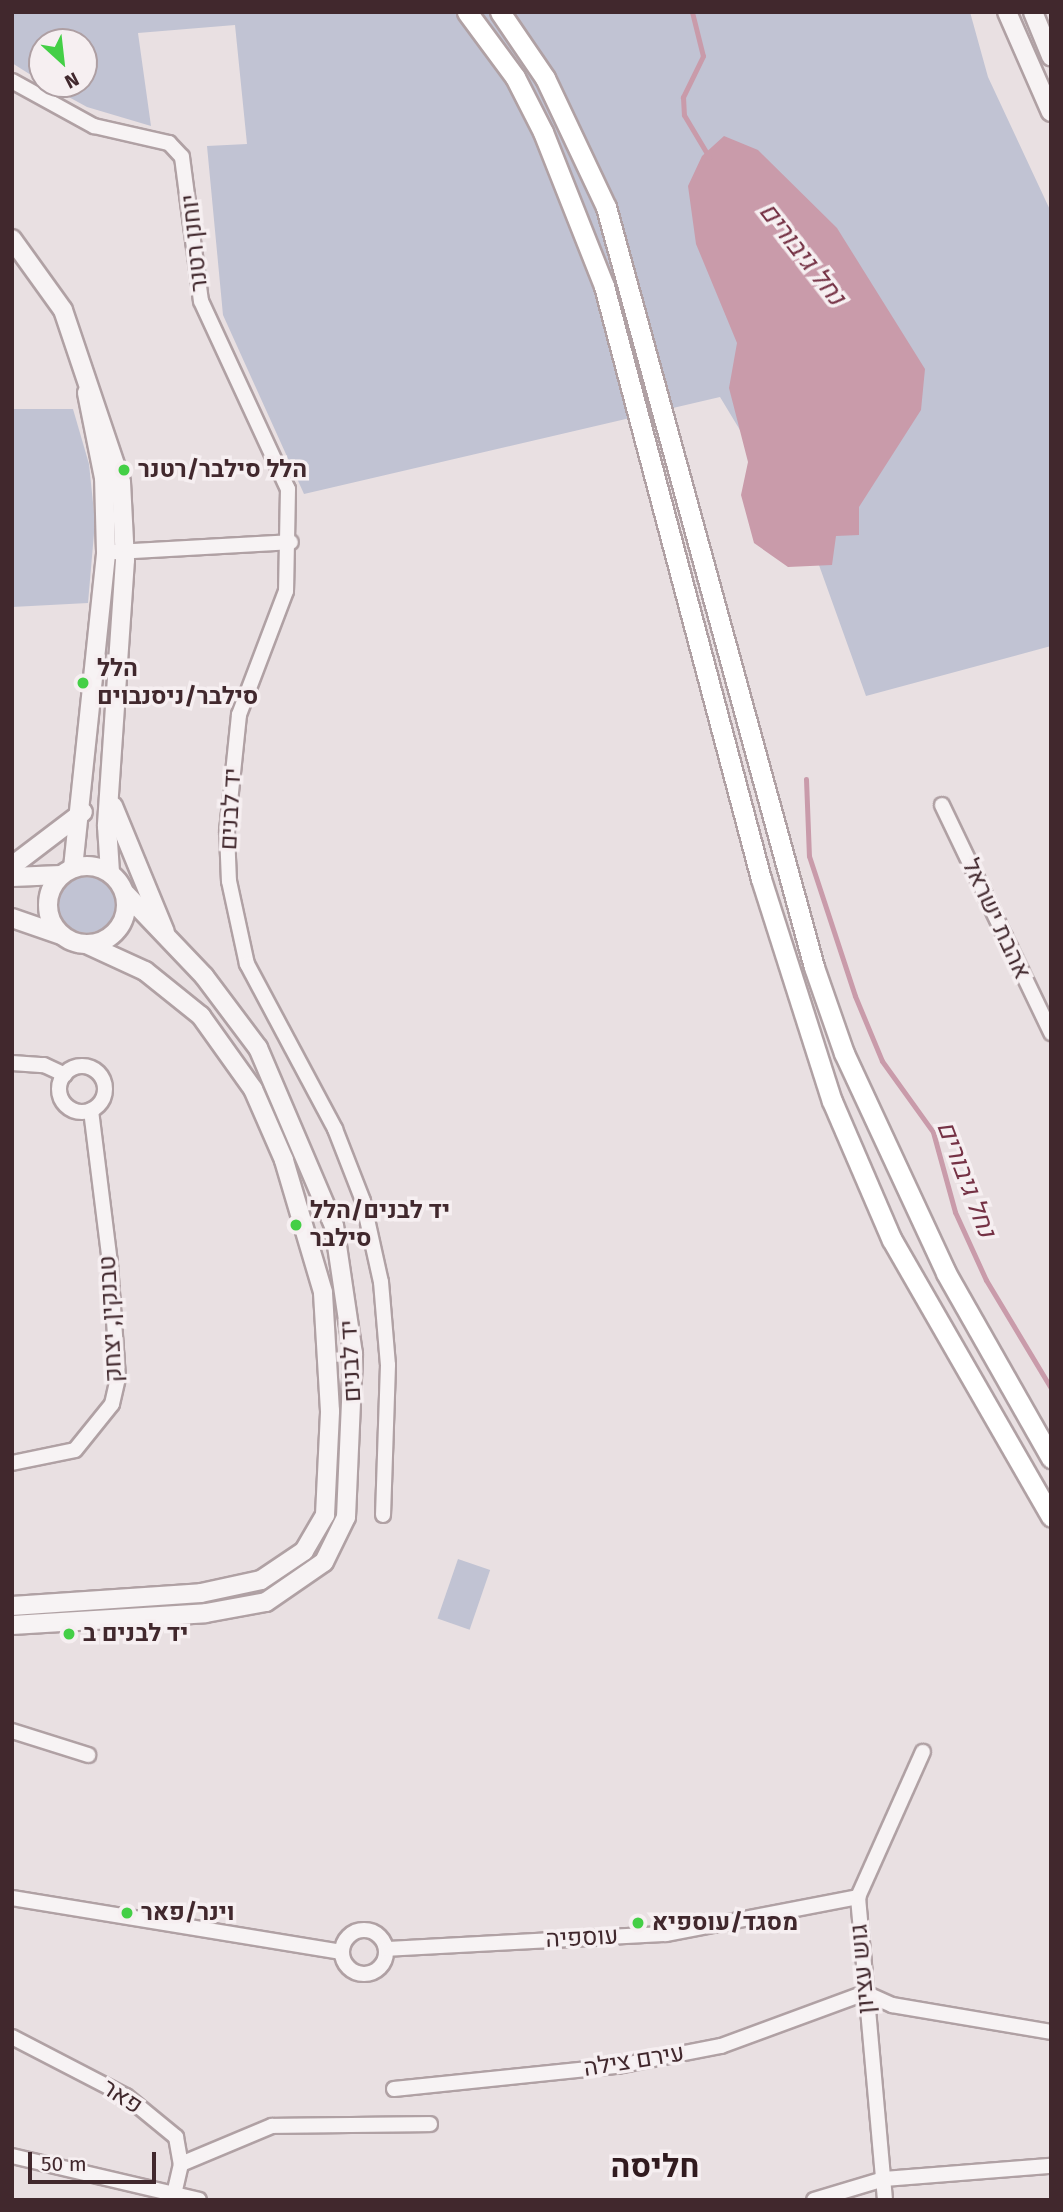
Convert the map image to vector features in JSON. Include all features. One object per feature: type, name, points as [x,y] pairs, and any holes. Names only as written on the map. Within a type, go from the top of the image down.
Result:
[{"type":"main road","points":[[467,12],[515,77],[543,131],[604,286],[761,879],[832,1101],[910,1274],[1051,1517]]},
{"type":"main road","points":[[500,12],[545,78],[610,219],[814,967],[844,1053],[946,1273],[1051,1458]]},
{"type":"street","points":[[1007,12],[1051,112]]},
{"type":"street","points":[[1033,12],[1051,56]]},
{"type":"street","name":"יוחנן רטנר","points":[[12,81],[94,126],[169,143],[182,157],[201,301],[281,462],[291,542]]},
{"type":"street","points":[[12,239],[44,277],[79,348],[121,482],[125,551],[109,792],[110,872],[126,894],[118,929],[86,944],[12,918]]},
{"type":"street","points":[[64,937],[48,906],[67,871],[83,812],[106,552],[103,478],[79,348]]},
{"type":"street","points":[[106,552],[291,542]]},
{"type":"street","name":"יד לבנים","points":[[291,542],[286,592],[239,715],[227,832],[233,921],[247,964],[335,1129],[363,1201],[381,1282],[388,1365],[383,1515]]},
{"type":"street","points":[[109,792],[145,893],[179,952]]},
{"type":"street","name":"אהבת ישראל","points":[[942,805],[1051,1034]]},
{"type":"street","points":[[12,866],[83,812]]},
{"type":"street","points":[[12,877],[67,871],[110,872]]},
{"type":"street","name":"יד לבנים","points":[[12,1625],[206,1613],[266,1601],[324,1562],[346,1517],[353,1354],[334,1226],[275,1076],[239,1021],[126,894]]},
{"type":"street","name":"יד לבנים","points":[[12,1606],[201,1593],[261,1580],[304,1551],[325,1515],[330,1411],[323,1292],[284,1160],[253,1089],[201,1016],[145,971],[86,944]]},
{"type":"street","points":[[12,1063],[44,1065],[65,1075]]},
{"type":"street","points":[[77,1067],[98,1073],[105,1094],[91,1110],[76,1111],[64,1103],[65,1075],[77,1067]]},
{"type":"street","name":"טבנקין, יצחק","points":[[12,1463],[75,1450],[113,1404],[118,1378],[110,1263],[91,1110]]},
{"type":"street","points":[[12,1731],[88,1755]]},
{"type":"street","name":"גוש עציון","points":[[885,2200],[858,1897],[923,1752]]},
{"type":"street","name":"עוספיה","points":[[386,1949],[666,1934],[858,1897]]},
{"type":"street","points":[[12,1898],[342,1952]]},
{"type":"street","points":[[364,1929],[377,1933],[386,1949],[382,1966],[369,1973],[347,1967],[342,1952],[346,1938],[364,1929]]},
{"type":"street","points":[[865,1993],[892,2005],[1051,2032]]},
{"type":"street","name":"עירם צילה","points":[[394,2090],[618,2066],[721,2046],[865,1993]]},
{"type":"street","name":"פאר","points":[[12,2037],[126,2096],[176,2137],[181,2164]]},
{"type":"street","points":[[174,2195],[181,2164],[272,2126],[430,2124]]},
{"type":"street","points":[[12,2156],[199,2200]]},
{"type":"street","points":[[814,2200],[884,2179],[1051,2166]]},
{"type":"shaded area","points":[[12,12],[970,12],[988,77],[1051,212],[1051,646],[866,696],[815,554],[720,397],[304,494],[223,315],[207,146],[247,144],[235,25],[138,33],[151,126],[87,107],[71,98],[98,98],[98,28],[28,28],[28,73],[12,63]]},
{"type":"shaded area","points":[[12,409],[73,409],[89,464],[95,522],[88,603],[12,607]]},
{"type":"shaded area","points":[[87,877],[98,879],[107,885],[113,894],[113,916],[107,925],[98,931],[87,933],[76,931],[67,925],[61,916],[59,905],[61,894],[67,885],[76,879]]},
{"type":"shaded area","points":[[458,1559],[490,1570],[470,1630],[437,1619]]},
{"type":"water","points":[[724,136],[758,150],[837,228],[925,369],[921,410],[859,507],[859,535],[836,536],[832,565],[788,567],[754,543],[741,495],[748,462],[729,388],[737,343],[696,244],[688,186],[702,156]]},
{"type":"waterway","name":"נחל גיבורים","points":[[692,12],[703,56],[683,97],[684,115],[709,157]]},
{"type":"waterway","name":"נחל גיבורים","points":[[806,779],[809,856],[855,996],[882,1061],[933,1132],[955,1212],[986,1280],[1051,1388]]},
{"type":"place","name":"הלל סילבר/רטנר","points":[[124,470]]},
{"type":"place","name":"הלל סילבר/ניסנבוים","points":[[83,683]]},
{"type":"place","name":"יד לבנים/הלל סילבר","points":[[296,1225]]},
{"type":"place","name":"יד לבנים ב","points":[[69,1634]]},
{"type":"place","name":"וינר/פאר","points":[[127,1913]]},
{"type":"place","name":"מסגד/עוספיא","points":[[638,1923]]},
{"type":"district","name":"חליסה","points":[[655,2166]]}]
